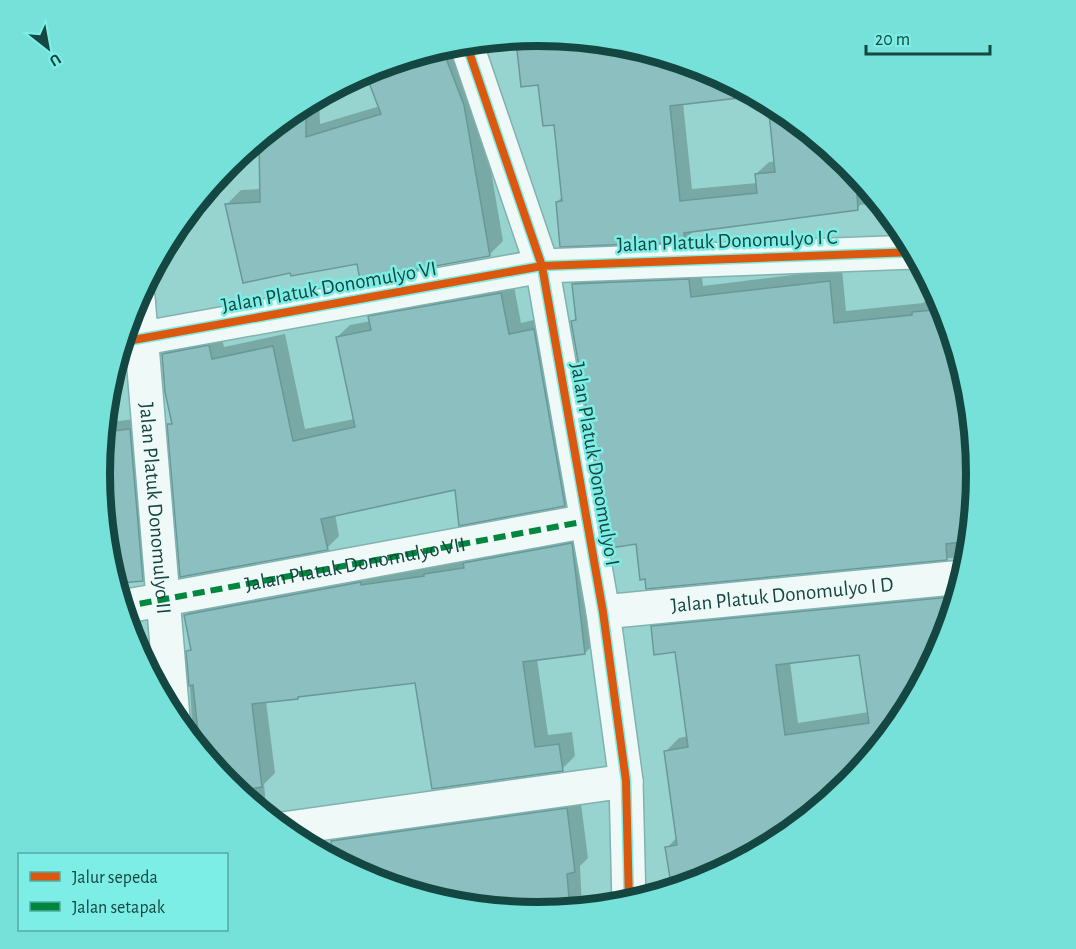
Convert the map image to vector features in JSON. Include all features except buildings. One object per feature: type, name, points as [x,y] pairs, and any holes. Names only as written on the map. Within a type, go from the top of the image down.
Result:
[{"type":"street","name":"Jalan Platuk Donomulyo I","points":[[469,52],[542,266],[603,612],[626,781],[629,892]]},
{"type":"street","name":"Jalan Platuk Donomulyo I C","points":[[542,266],[904,252]]},
{"type":"street","name":"Jalan Platuk Donomulyo VI","points":[[132,340],[542,266]]},
{"type":"street","name":"Jalan Platuk Donomulyo II","points":[[132,340],[163,599],[171,694]]},
{"type":"street","name":"Jalan Platuk Donomulyo VII","points":[[131,605],[586,521]]},
{"type":"street","name":"Jalan Platuk Donomulyo I D","points":[[603,612],[953,578]]},
{"type":"street","points":[[296,827],[626,781]]},
{"type":"marked path","points":[[131,605],[587,521]]},
{"type":"cycle path","points":[[469,52],[542,266],[603,612],[626,781],[629,892]]},
{"type":"cycle path","points":[[132,340],[542,266],[904,252]]}]
